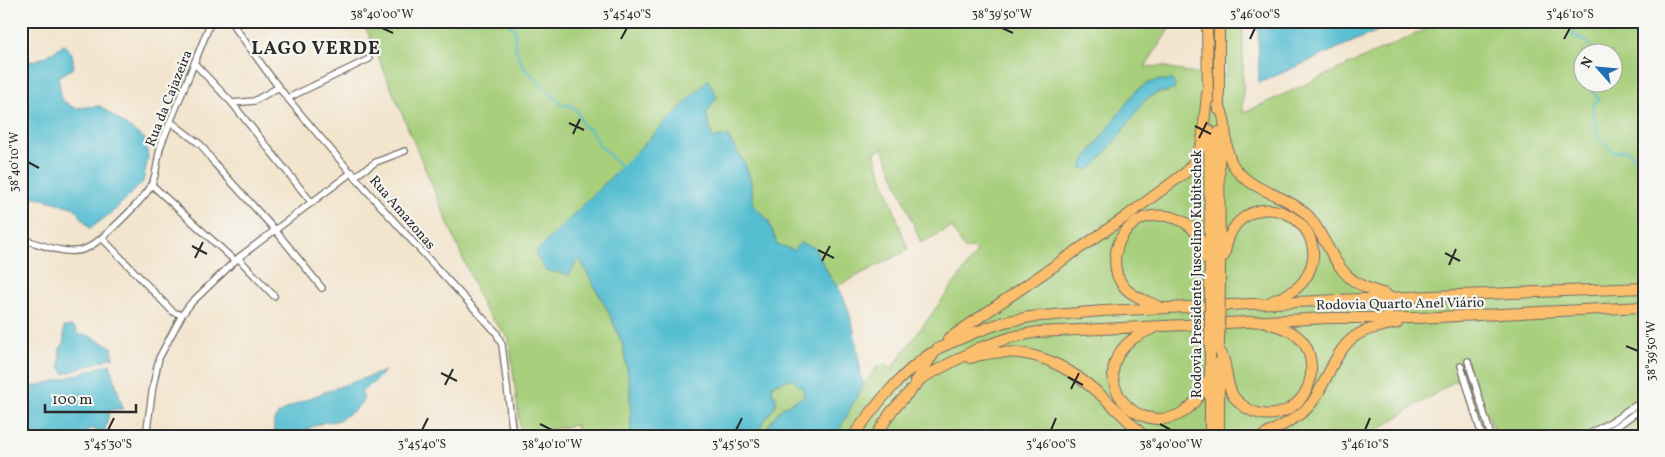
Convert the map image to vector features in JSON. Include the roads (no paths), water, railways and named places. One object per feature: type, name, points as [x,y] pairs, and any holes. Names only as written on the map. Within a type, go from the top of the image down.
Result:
[{"type":"highway","name":"Rodovia Presidente Juscelino Kubitschek","points":[[1207,21],[1207,94],[1215,277],[1219,436]]},
{"type":"highway","name":"Rodovia Presidente Juscelino Kubitschek","points":[[1215,277],[1219,21]]},
{"type":"highway","points":[[853,436],[905,373],[958,331],[1124,218],[1185,173],[1194,163],[1202,143],[1207,94]]},
{"type":"highway","points":[[1219,105],[1222,110],[1225,139],[1230,158],[1234,167],[1241,175],[1255,185],[1303,211],[1314,223],[1340,269],[1347,277],[1364,288],[1397,297]]},
{"type":"highway","points":[[1215,277],[1229,235],[1241,219],[1252,212],[1266,209],[1282,212],[1296,219],[1304,226],[1313,245],[1311,267],[1300,286],[1286,295],[1264,304]]},
{"type":"highway","points":[[1163,309],[1127,290],[1116,272],[1115,262],[1119,241],[1132,224],[1145,218],[1162,215],[1171,217],[1191,227],[1202,245],[1215,277]]},
{"type":"highway","name":"Rodovia Quarto Anel Viário","points":[[937,349],[1004,322],[1030,317],[1104,311],[1397,297],[1644,288]]},
{"type":"highway","name":"Rodovia Quarto Anel Viário","points":[[942,366],[979,348],[1012,337],[1038,332],[1329,318],[1417,318],[1644,307]]},
{"type":"highway","points":[[1263,436],[1294,418],[1312,402],[1338,353],[1352,338],[1362,331],[1417,318]]},
{"type":"highway","points":[[1216,347],[1223,357],[1229,386],[1233,395],[1240,403],[1248,409],[1268,414],[1282,412],[1290,408],[1310,386],[1312,371],[1310,356],[1304,343],[1296,336],[1260,321]]},
{"type":"highway","points":[[1158,326],[1127,344],[1116,361],[1114,382],[1124,404],[1132,411],[1144,416],[1162,419],[1174,417],[1183,413],[1192,405],[1210,377]]},
{"type":"highway","name":"Rodovia Presidente Juscelino Kubitschek","points":[[1210,436],[1210,377],[1216,347]]},
{"type":"highway","points":[[907,393],[937,349]]},
{"type":"highway","points":[[876,436],[891,412],[922,378],[942,366],[980,354],[1010,352],[1052,361],[1065,368],[1094,389],[1144,436]]},
{"type":"street","name":"Rua da Cajazeira","points":[[26,240],[63,250],[76,251],[92,246],[138,203],[152,185],[160,149],[211,21]]},
{"type":"street","name":"Rua Amazonas","points":[[230,21],[279,87],[400,229],[496,332],[500,339],[503,354],[513,436]]},
{"type":"street","points":[[288,98],[369,59]]},
{"type":"street","points":[[195,64],[232,103],[312,203]]},
{"type":"street","points":[[232,103],[254,101],[279,87]]},
{"type":"street","points":[[171,122],[201,145],[215,164],[276,231],[322,288]]},
{"type":"street","points":[[146,436],[159,358],[182,314],[196,297],[237,260],[353,174],[404,150]]},
{"type":"street","points":[[152,185],[237,260],[274,296]]},
{"type":"street","points":[[102,238],[170,310],[176,314],[182,314]]},
{"type":"street","points":[[1468,361],[1492,436]]},
{"type":"street","points":[[1461,366],[1482,436]]},
{"type":"street","points":[[1586,436],[1644,401]]},
{"type":"street","points":[[1600,436],[1644,410]]},
{"type":"water","points":[[1258,21],[1400,21],[1259,83]]},
{"type":"water","points":[[64,45],[72,53],[74,68],[58,77],[62,100],[74,108],[100,106],[146,140],[148,158],[143,182],[115,210],[90,229],[75,208],[36,197],[26,197],[21,185],[21,61],[33,61]]},
{"type":"water","points":[[708,80],[717,97],[706,114],[713,139],[727,136],[744,162],[750,178],[754,206],[768,220],[777,244],[793,250],[800,243],[814,247],[840,290],[847,306],[853,326],[863,385],[839,430],[833,436],[761,436],[775,416],[785,406],[804,396],[804,390],[792,379],[773,384],[772,391],[777,400],[775,406],[754,436],[631,436],[630,387],[623,345],[608,311],[579,258],[569,275],[545,270],[535,253]]},
{"type":"water","points":[[1160,80],[1173,80],[1174,90],[1157,93],[1145,100],[1093,167],[1088,170],[1082,168],[1083,162],[1135,92],[1146,84]]},
{"type":"water","points":[[71,326],[76,329],[78,335],[87,335],[112,347],[113,357],[65,374],[60,367],[60,349],[64,342],[64,327]]},
{"type":"water","points":[[110,364],[123,409],[110,410],[104,434],[90,428],[86,433],[91,436],[31,436],[30,387]]},
{"type":"water","points":[[385,371],[361,392],[364,399],[355,410],[337,421],[325,422],[309,428],[305,436],[275,436],[274,422],[282,411],[309,398]]},
{"type":"waterway","points":[[507,21],[515,29],[515,47],[523,67],[560,103],[566,106],[571,105],[577,111],[583,126],[591,130],[599,144],[622,168]]},
{"type":"waterway","points":[[1579,21],[1572,35],[1586,42]]},
{"type":"waterway","points":[[1593,92],[1599,99],[1592,106],[1598,138],[1614,152],[1627,150],[1644,168]]},
{"type":"district","name":"LAGO VERDE","points":[[316,47]]}]
